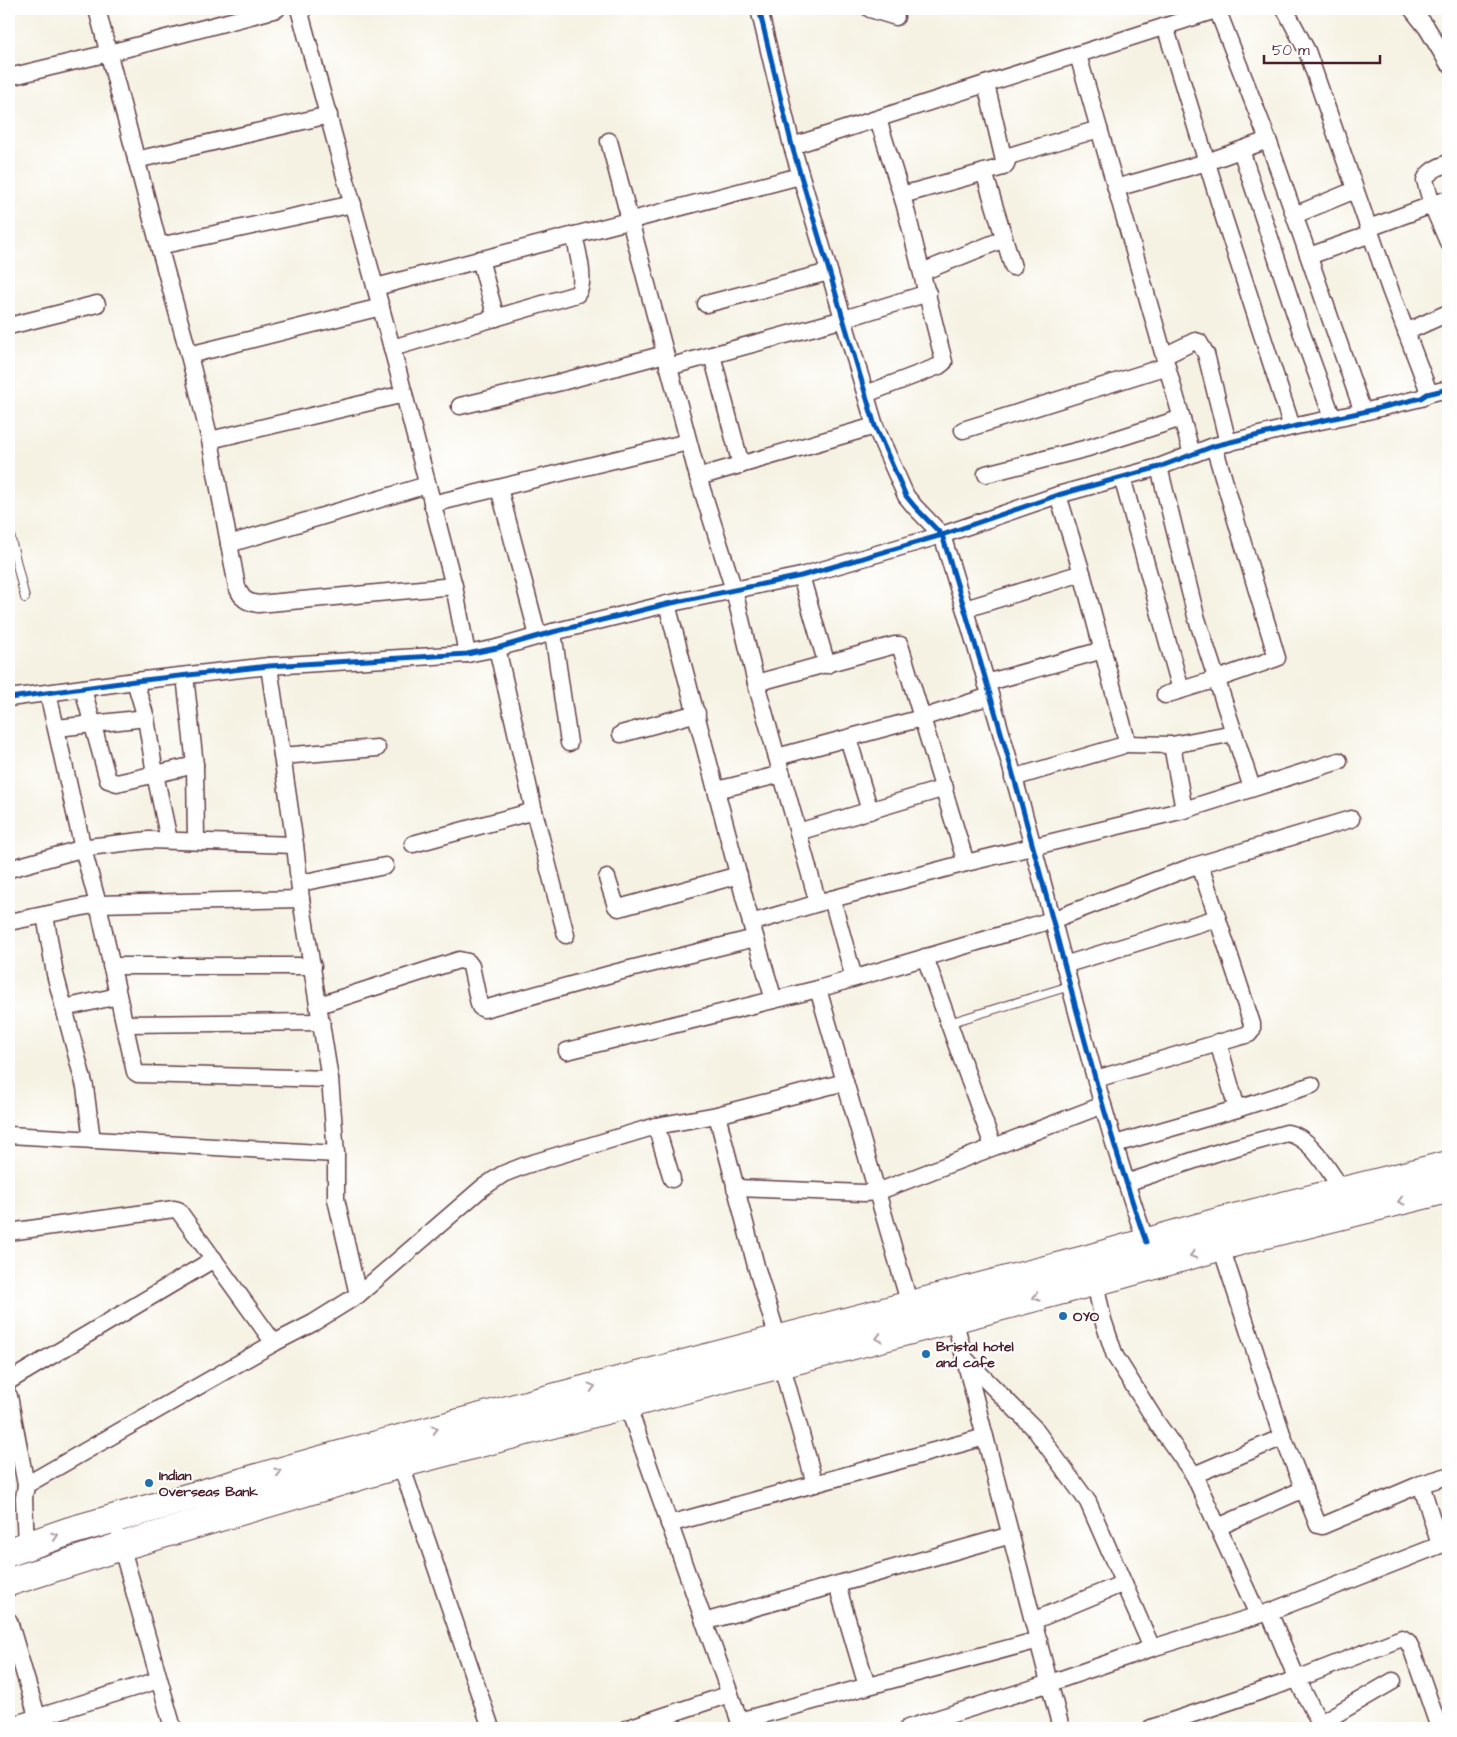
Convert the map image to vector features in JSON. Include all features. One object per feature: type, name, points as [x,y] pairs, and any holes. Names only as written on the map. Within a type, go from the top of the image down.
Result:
[{"type":"highway","points":[[9,1582],[122,1546],[397,1452],[627,1404],[910,1305],[1222,1221],[1448,1164]]},
{"type":"highway","points":[[17,1549],[112,1520],[397,1452],[779,1351],[954,1318],[1095,1282],[1221,1246],[1448,1189]]},
{"type":"street","points":[[97,9],[159,246],[190,355],[210,440],[237,587],[241,597],[247,602],[258,604],[454,586]]},
{"type":"street","points":[[9,77],[277,9]]},
{"type":"street","points":[[300,9],[428,485],[454,586],[467,654]]},
{"type":"street","points":[[759,9],[800,176],[875,426],[906,496],[942,535],[1033,847],[1103,1105],[1146,1242]]},
{"type":"street","points":[[870,9],[896,17]]},
{"type":"street","points":[[1285,9],[1307,51],[1427,388],[1427,394]]},
{"type":"street","points":[[1412,9],[1444,47],[1448,64]]},
{"type":"street","points":[[792,146],[1078,55],[1210,10],[1268,140],[1363,412]]},
{"type":"street","points":[[1165,26],[1292,427]]},
{"type":"street","points":[[1078,55],[1192,454]]},
{"type":"street","points":[[986,84],[1005,165]]},
{"type":"street","points":[[136,160],[329,115]]},
{"type":"street","points":[[866,394],[939,366],[944,362],[902,195],[878,119]]},
{"type":"street","points":[[902,195],[1005,165],[1009,156],[1099,129]]},
{"type":"street","points":[[1116,188],[1207,162],[1268,140]]},
{"type":"street","points":[[609,141],[688,442],[734,590],[756,683],[798,832],[854,978]]},
{"type":"street","points":[[1240,150],[1297,320],[1333,418]]},
{"type":"street","points":[[1448,163],[1433,170],[1426,177],[1425,184],[1448,242]]},
{"type":"street","points":[[984,172],[1013,267]]},
{"type":"street","points":[[376,287],[800,176]]},
{"type":"street","points":[[1295,215],[1355,190]]},
{"type":"street","points":[[1309,256],[1448,199]]},
{"type":"street","points":[[159,246],[353,204]]},
{"type":"street","points":[[392,348],[573,296],[580,292],[582,274],[574,235]]},
{"type":"street","points":[[922,272],[1004,238]]},
{"type":"street","points":[[480,259],[496,318]]},
{"type":"street","points":[[706,304],[829,272]]},
{"type":"street","points":[[460,406],[561,382],[667,361],[712,355],[844,319],[928,293]]},
{"type":"street","points":[[9,326],[97,304]]},
{"type":"street","points":[[190,355],[381,307]]},
{"type":"street","points":[[1406,332],[1448,313]]},
{"type":"street","points":[[962,430],[1166,361],[1195,341],[1203,346],[1206,354],[1221,444],[1277,658],[1164,695]]},
{"type":"street","points":[[712,355],[741,465]]},
{"type":"street","points":[[9,698],[269,666],[467,654],[497,648],[668,604],[801,576],[942,535],[1058,495],[1159,467],[1221,444],[1421,398],[1427,394],[1448,388]]},
{"type":"street","points":[[210,440],[404,394]]},
{"type":"street","points":[[986,474],[1088,448],[1182,418]]},
{"type":"street","points":[[698,478],[875,426]]},
{"type":"street","points":[[432,504],[688,442]]},
{"type":"street","points":[[1159,467],[1196,616],[1252,788]]},
{"type":"street","points":[[1122,477],[1181,690]]},
{"type":"street","points":[[229,544],[428,485]]},
{"type":"street","points":[[499,488],[546,634],[569,743]]},
{"type":"street","points":[[1058,495],[1082,572],[1127,738],[1125,744]]},
{"type":"street","points":[[965,609],[1082,572]]},
{"type":"street","points":[[801,576],[827,665]]},
{"type":"street","points":[[668,604],[753,930],[774,1000]]},
{"type":"street","points":[[756,683],[899,644],[945,788],[966,863]]},
{"type":"street","points":[[497,648],[534,811],[566,935]]},
{"type":"street","points":[[777,757],[922,718],[988,690],[1103,650]]},
{"type":"street","points":[[269,666],[300,891],[330,1079],[336,1154],[336,1199],[358,1295]]},
{"type":"street","points":[[185,676],[195,765],[196,840]]},
{"type":"street","points":[[135,681],[146,718],[155,774],[169,840]]},
{"type":"street","points":[[83,689],[108,780],[116,782],[195,765]]},
{"type":"street","points":[[48,693],[83,849],[98,904],[134,1070],[137,1074],[330,1079]]},
{"type":"street","points":[[620,734],[697,713]]},
{"type":"street","points":[[57,728],[146,718]]},
{"type":"street","points":[[1013,778],[1125,744],[1172,745],[1234,733]]},
{"type":"street","points":[[848,738],[870,810]]},
{"type":"street","points":[[1172,745],[1184,810]]},
{"type":"street","points":[[282,756],[377,748]]},
{"type":"street","points":[[319,1005],[459,960],[468,962],[471,966],[479,1004],[484,1009],[592,979],[753,930],[825,901],[966,863],[1184,810],[1339,761]]},
{"type":"street","points":[[717,790],[782,774]]},
{"type":"street","points":[[798,832],[945,788]]},
{"type":"street","points":[[413,844],[534,811]]},
{"type":"street","points":[[566,1051],[818,989],[1052,920],[1190,867],[1351,819]]},
{"type":"street","points":[[9,869],[83,849],[128,842],[196,840],[295,845]]},
{"type":"street","points":[[1096,1079],[1249,1034],[1252,1030],[1252,1024],[1200,865]]},
{"type":"street","points":[[9,922],[98,904],[300,891],[385,866]]},
{"type":"street","points":[[607,878],[616,906],[619,908],[739,875]]},
{"type":"street","points":[[45,915],[55,974],[85,1087],[92,1140]]},
{"type":"street","points":[[1064,965],[1217,918]]},
{"type":"street","points":[[925,957],[993,1146]]},
{"type":"street","points":[[111,966],[313,966]]},
{"type":"street","points":[[818,989],[910,1305]]},
{"type":"street","points":[[64,1008],[118,996]]},
{"type":"street","points":[[125,1024],[322,1022]]},
{"type":"street","points":[[1218,1042],[1237,1109]]},
{"type":"street","points":[[26,1485],[274,1343],[313,1323],[358,1295],[482,1188],[503,1174],[526,1165],[656,1126],[717,1115],[845,1082]]},
{"type":"street","points":[[1115,1144],[1312,1085]]},
{"type":"street","points":[[735,1188],[877,1192],[1103,1105]]},
{"type":"street","points":[[717,1115],[815,1484]]},
{"type":"street","points":[[656,1126],[672,1179]]},
{"type":"street","points":[[1126,1183],[1222,1150],[1287,1133],[1294,1134],[1311,1146],[1343,1191]]},
{"type":"street","points":[[9,1135],[336,1154]]},
{"type":"street","points":[[9,1232],[174,1209],[178,1210],[274,1343]]},
{"type":"street","points":[[1221,1246],[1283,1436],[1317,1523],[1320,1526],[1421,1484],[1448,1476]]},
{"type":"street","points":[[9,1381],[214,1259]]},
{"type":"street","points":[[1095,1282],[1103,1320],[1116,1356],[1157,1424],[1194,1475],[1218,1527],[1320,1726],[1393,1681]]},
{"type":"street","points":[[954,1318],[1061,1728]]},
{"type":"street","points":[[964,1358],[1034,1428],[1080,1488],[1088,1502],[1152,1648]]},
{"type":"street","points":[[9,1396],[26,1485],[17,1549]]},
{"type":"street","points":[[627,1404],[740,1724],[867,1686],[1039,1640]]},
{"type":"street","points":[[1194,1475],[1283,1436]]},
{"type":"street","points":[[669,1524],[985,1437]]},
{"type":"street","points":[[397,1452],[491,1728]]},
{"type":"street","points":[[916,1727],[1152,1648],[1264,1614],[1444,1543],[1421,1484]]},
{"type":"street","points":[[1218,1527],[1304,1489]]},
{"type":"street","points":[[112,1520],[122,1546],[173,1728]]},
{"type":"street","points":[[704,1622],[1011,1535]]},
{"type":"street","points":[[1034,1621],[1124,1583]]},
{"type":"street","points":[[837,1585],[867,1686]]},
{"type":"street","points":[[9,1621],[37,1716]]},
{"type":"street","points":[[1151,1728],[1297,1679],[1402,1638],[1408,1642],[1412,1650],[1439,1728]]},
{"type":"street","points":[[9,1726],[159,1680]]},
{"type":"street","points":[[628,1728],[730,1694]]},
{"type":"lane","points":[[9,531],[25,598]]},
{"type":"lane","points":[[949,1023],[1070,986]]},
{"type":"cycle path","points":[[759,9],[792,146],[875,426],[906,496],[942,535],[1011,769],[1114,1144],[1146,1242]]},
{"type":"cycle path","points":[[9,698],[269,666],[467,654],[497,648],[667,604],[801,576],[942,535],[1058,495],[1159,467],[1214,446],[1421,398],[1427,394],[1448,389]]},
{"type":"place","name":"OYO","points":[[1063,1316]]},
{"type":"place","name":"Bristal hotel and cafe","points":[[926,1354]]},
{"type":"place","name":"Indian Overseas Bank","points":[[149,1483]]}]
